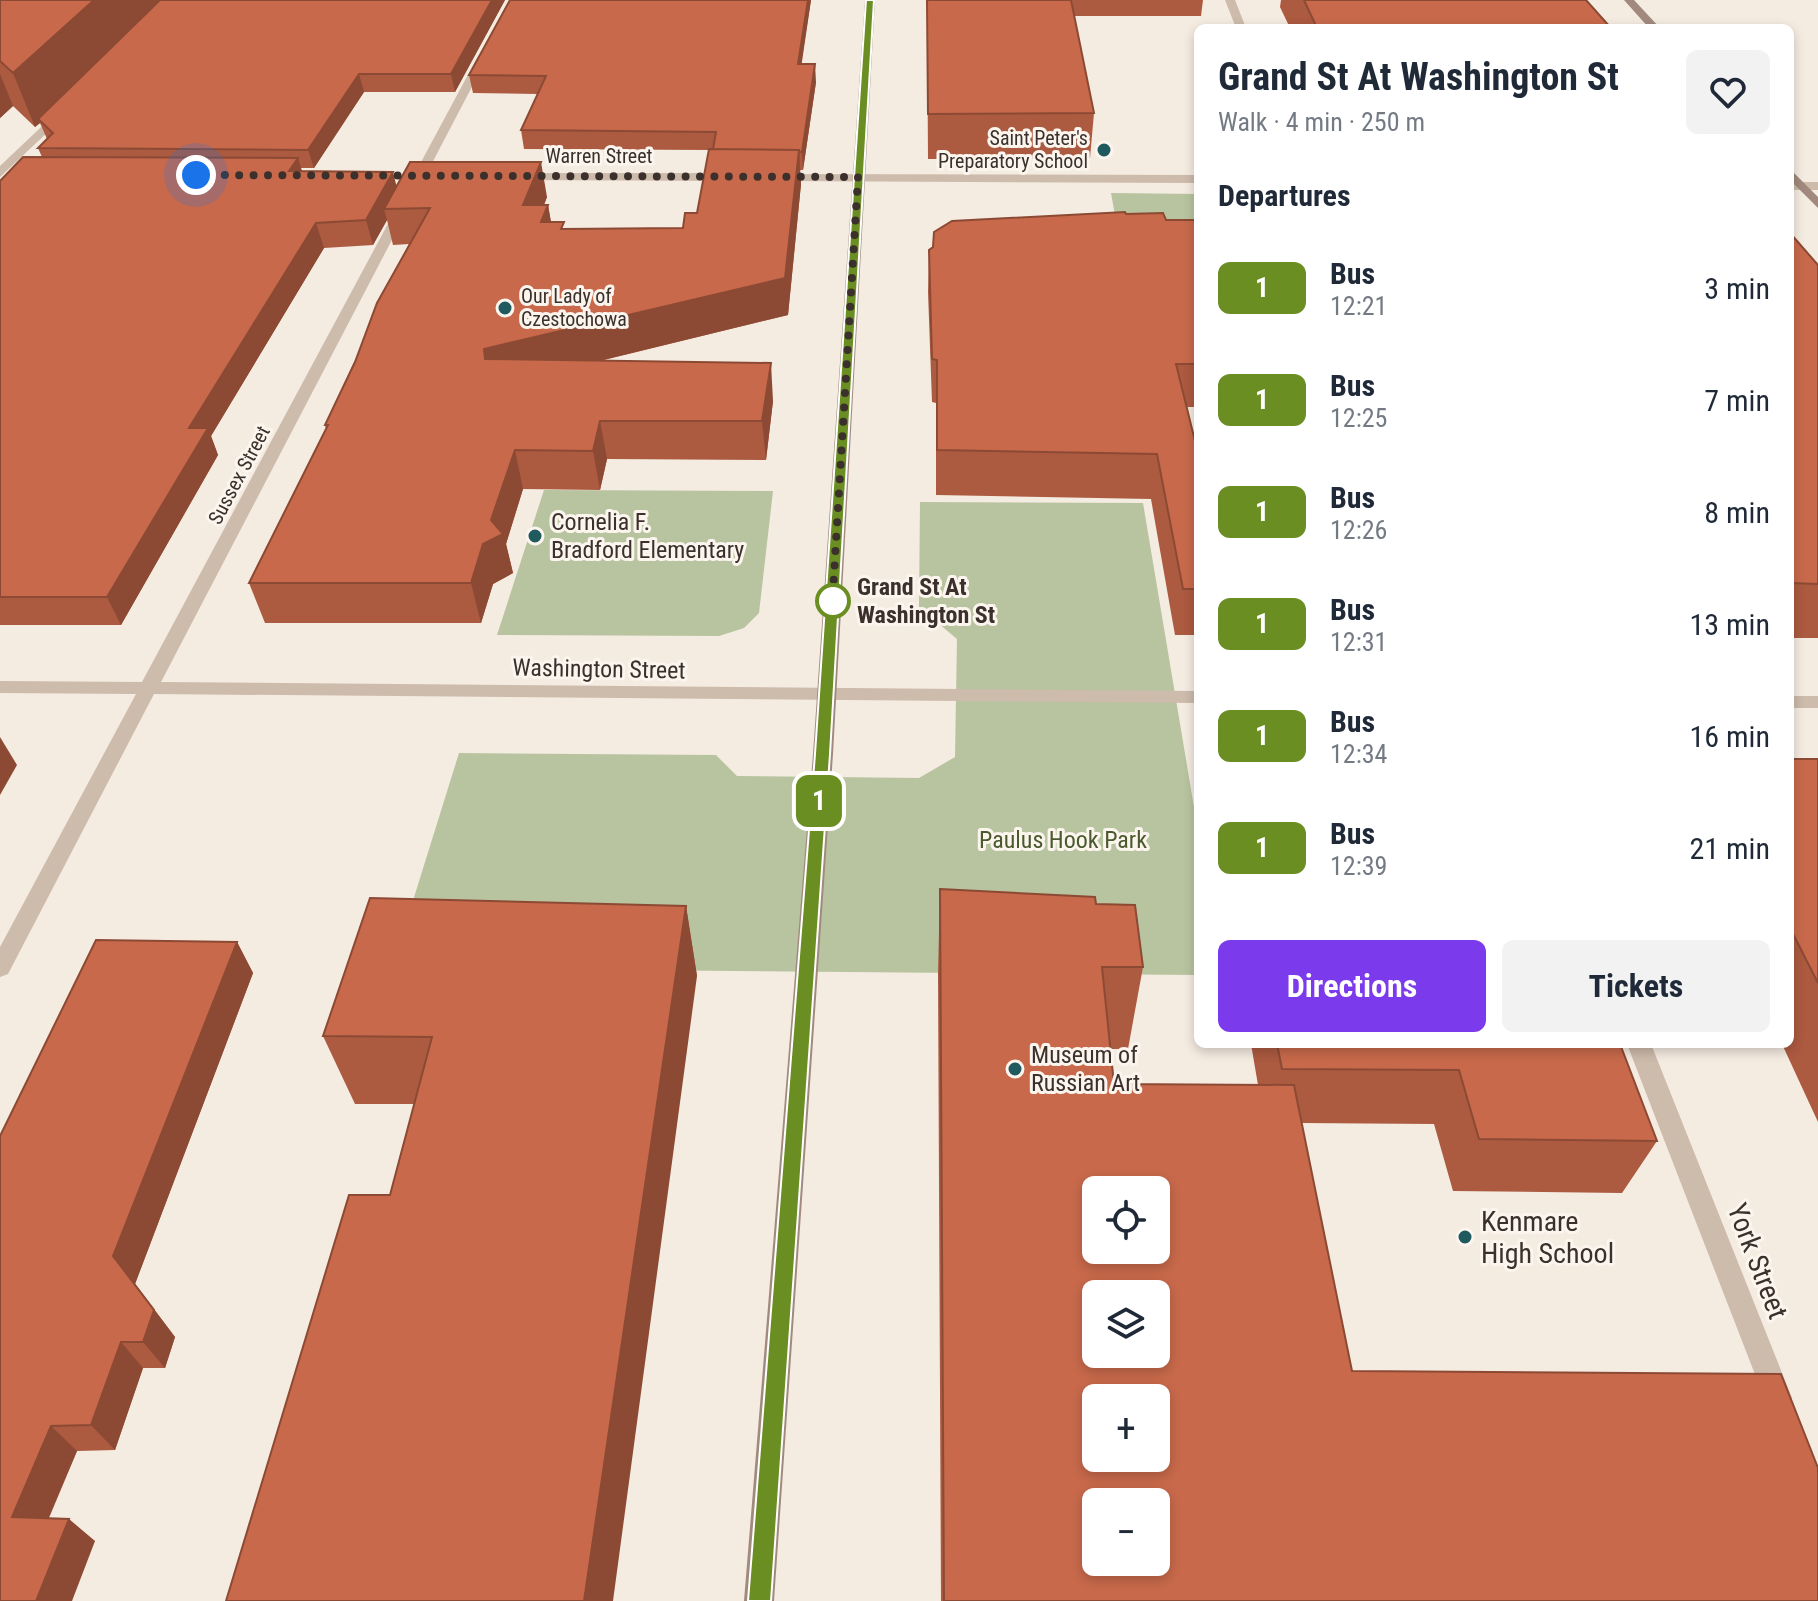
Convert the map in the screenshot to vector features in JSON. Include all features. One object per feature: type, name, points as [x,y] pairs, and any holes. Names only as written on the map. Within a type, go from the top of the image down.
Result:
[{"type":"street","points":[[759,1601],[827,695],[870,0]]},
{"type":"street","points":[[1230,0],[1239,24]]},
{"type":"street","points":[[1629,0],[1651,24]]},
{"type":"street","name":"Sussex Street","points":[[0,968],[491,41]]},
{"type":"street","points":[[0,174],[71,104]]},
{"type":"street","points":[[0,174],[25,174]]},
{"type":"street","name":"Warren Street","points":[[503,176],[747,177]]},
{"type":"street","points":[[763,177],[1194,179]]},
{"type":"street","points":[[1796,186],[1818,186]]},
{"type":"street","points":[[1796,186],[1818,204]]},
{"type":"street","name":"Washington Street","points":[[0,687],[1194,697]]},
{"type":"street","points":[[1794,702],[1818,702]]},
{"type":"street","name":"York Street","points":[[1641,1048],[1788,1423]]},
{"type":"green space","points":[[1111,193],[1194,194],[1194,255],[1122,254]]},
{"type":"green space","points":[[544,490],[773,491],[759,613],[744,628],[719,636],[497,635]]},
{"type":"green space","name":"Paulus Hook Park","points":[[920,502],[1143,503],[1194,807],[1194,975],[392,968],[459,753],[716,755],[737,776],[919,778],[955,757],[957,639],[919,607]]},
{"type":"building","points":[[0,0],[94,0],[13,73],[0,61]]},
{"type":"building","points":[[160,0],[492,0],[451,74],[359,74],[308,150],[38,148],[53,133],[38,119]]},
{"type":"building","points":[[510,0],[808,0],[798,64],[815,64],[802,152],[713,149],[716,132],[521,130],[546,76],[469,75]]},
{"type":"building","points":[[927,0],[1071,0],[1094,113],[928,114]]},
{"type":"building","points":[[1304,0],[1586,0],[1607,24],[1315,24]]},
{"type":"building","points":[[709,149],[799,150],[785,278],[484,349],[485,359],[771,363],[762,421],[600,421],[593,451],[515,450],[491,520],[503,534],[483,544],[471,583],[249,583],[328,425],[325,425],[355,362],[377,303],[430,208],[384,209],[410,162],[541,162],[523,205],[548,205],[541,222],[564,222],[561,229],[683,228],[685,213],[697,213]]},
{"type":"building","points":[[23,157],[298,158],[289,171],[393,172],[366,220],[316,223],[189,428],[208,428],[107,597],[0,597],[0,181]]},
{"type":"building","points":[[1125,212],[1163,213],[1166,220],[1194,220],[1194,364],[1176,364],[1194,437],[1194,589],[1183,589],[1157,454],[937,450],[937,360],[932,359],[929,250],[933,247],[934,232],[952,221]]},
{"type":"building","points":[[1794,238],[1818,265],[1818,584],[1794,583]]},
{"type":"building","points":[[1794,759],[1818,759],[1818,983],[1794,936]]},
{"type":"building","points":[[940,889],[1095,897],[1096,904],[1135,905],[1143,967],[1102,967],[1114,1084],[1294,1085],[1352,1371],[1781,1374],[1818,1468],[1818,1601],[944,1601]]},
{"type":"building","points":[[370,898],[686,906],[584,1601],[226,1601],[349,1195],[390,1195],[432,1037],[323,1036]]},
{"type":"building","points":[[96,940],[237,942],[113,1256],[154,1310],[143,1342],[121,1342],[91,1425],[51,1426],[12,1517],[69,1519],[36,1601],[0,1601],[0,1136]]},
{"type":"building","points":[[1278,1048],[1622,1048],[1657,1141],[1479,1139],[1459,1070],[1282,1069]]},
{"type":"bus line","name":"1","points":[[760,1601],[831,639],[870,0]]},
{"type":"place","name":"Saint Peter's Preparatory School","points":[[1104,150]]},
{"type":"place","name":"Our Lady of Czestochowa","points":[[505,308]]},
{"type":"place","name":"Cornelia F. Bradford Elementary","points":[[535,536]]},
{"type":"place","name":"Grand St At Washington St","points":[[833,601]]},
{"type":"place","name":"Museum of Russian Art","points":[[1015,1069]]},
{"type":"place","name":"Kenmare High School","points":[[1465,1237]]},
{"type":"route","points":[[196,175],[858,177],[832,608],[833,601]]}]
